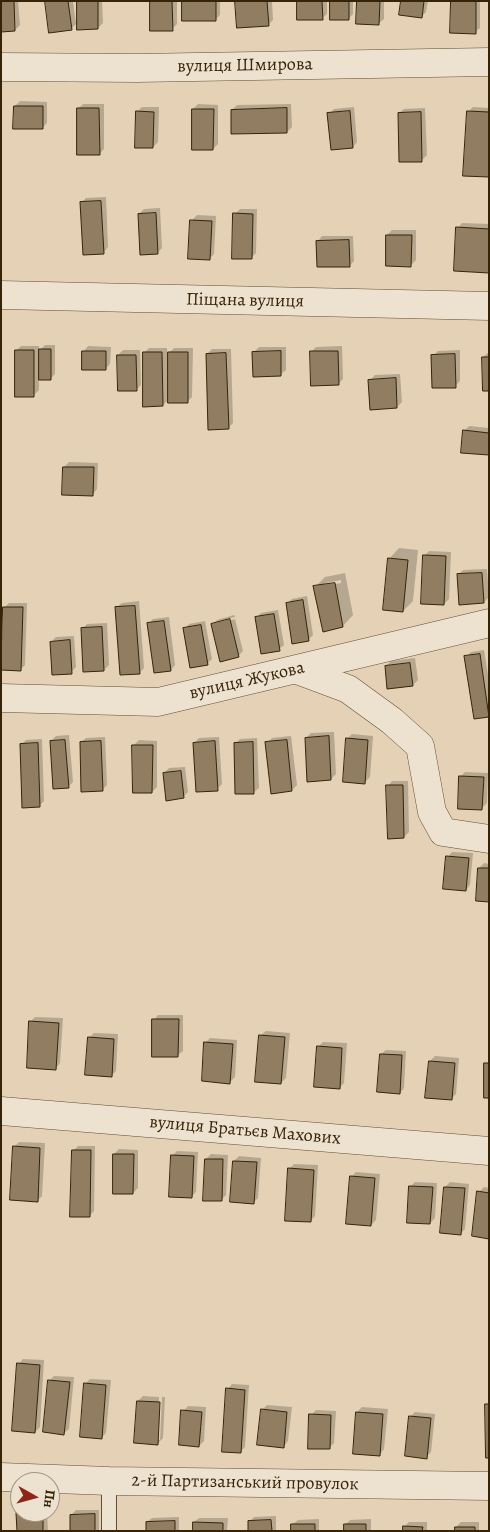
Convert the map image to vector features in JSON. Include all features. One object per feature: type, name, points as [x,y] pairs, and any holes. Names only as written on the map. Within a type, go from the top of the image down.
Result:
[{"type":"street","name":"вулиця Шмирова","points":[[1,67],[137,68],[489,62]]},
{"type":"street","name":"Піщана вулиця","points":[[1,295],[489,306]]},
{"type":"street","name":"вулиця Жукова","points":[[1,698],[158,702],[489,623]]},
{"type":"street","points":[[297,670],[348,688],[392,721],[420,746],[432,812],[443,832],[489,840]]},
{"type":"street","name":"вулиця Братьєв Махових","points":[[1,1111],[489,1151]]},
{"type":"street","name":"2-й Партизанський провулок","points":[[1,1477],[109,1481],[489,1486]]},
{"type":"lane","points":[[109,1481],[109,1531]]},
{"type":"building","points":[[1,1],[14,1],[15,31],[1,32]]},
{"type":"building","points":[[45,1],[68,1],[72,30],[49,33]]},
{"type":"building","points":[[77,1],[98,1],[98,29],[77,30]]},
{"type":"building","points":[[150,1],[172,1],[173,31],[150,31]]},
{"type":"building","points":[[182,1],[216,1],[216,21],[182,21]]},
{"type":"building","points":[[235,1],[267,1],[269,26],[237,28]]},
{"type":"building","points":[[297,1],[322,1],[323,20],[297,20]]},
{"type":"building","points":[[330,1],[349,1],[349,20],[330,20]]},
{"type":"building","points":[[357,1],[380,1],[379,25],[356,24]]},
{"type":"building","points":[[401,1],[424,1],[422,18],[399,15]]},
{"type":"building","points":[[451,1],[476,1],[476,34],[450,33]]},
{"type":"building","points":[[14,106],[43,106],[43,129],[13,129]]},
{"type":"building","points":[[77,108],[99,108],[100,155],[77,155]]},
{"type":"building","points":[[287,108],[287,133],[231,134],[231,110]]},
{"type":"building","points":[[192,109],[214,109],[213,150],[192,150]]},
{"type":"building","points":[[136,111],[154,112],[153,148],[135,148]]},
{"type":"building","points":[[350,111],[353,148],[331,150],[327,113]]},
{"type":"building","points":[[467,111],[489,112],[489,177],[463,176]]},
{"type":"building","points":[[421,112],[422,162],[399,162],[398,113]]},
{"type":"building","points":[[101,201],[104,254],[83,255],[80,202]]},
{"type":"building","points":[[156,213],[158,254],[140,255],[138,214]]},
{"type":"building","points":[[233,213],[253,214],[252,259],[232,259]]},
{"type":"building","points":[[190,220],[212,221],[210,260],[188,259]]},
{"type":"building","points":[[456,227],[489,229],[489,273],[454,271]]},
{"type":"building","points":[[386,235],[412,235],[411,267],[386,266]]},
{"type":"building","points":[[349,240],[350,267],[317,267],[316,241]]},
{"type":"building","points":[[39,349],[51,349],[51,380],[39,380]]},
{"type":"building","points":[[15,350],[34,350],[34,397],[15,397]]},
{"type":"building","points":[[82,351],[106,351],[106,370],[82,370]]},
{"type":"building","points":[[281,351],[281,376],[253,377],[252,352]]},
{"type":"building","points":[[310,351],[338,351],[339,385],[311,386]]},
{"type":"building","points":[[143,352],[162,352],[163,406],[143,407]]},
{"type":"building","points":[[168,352],[188,352],[188,403],[168,403]]},
{"type":"building","points":[[226,353],[229,429],[208,430],[206,354]]},
{"type":"building","points":[[455,354],[456,388],[432,388],[431,355]]},
{"type":"building","points":[[117,355],[136,355],[137,391],[118,391]]},
{"type":"building","points":[[482,357],[489,357],[489,391],[483,391]]},
{"type":"building","points":[[396,378],[397,408],[370,410],[368,380]]},
{"type":"building","points":[[463,430],[489,433],[489,455],[461,453]]},
{"type":"building","points":[[63,467],[94,467],[93,496],[62,495]]},
{"type":"building","points":[[423,555],[446,556],[444,605],[421,604]]},
{"type":"building","points":[[388,558],[408,560],[403,612],[383,610]]},
{"type":"building","points":[[482,573],[484,603],[459,605],[457,574]]},
{"type":"building","points":[[335,583],[343,627],[323,632],[313,586]]},
{"type":"building","points":[[303,600],[309,641],[292,644],[286,603]]},
{"type":"building","points":[[135,606],[140,674],[120,675],[115,607]]},
{"type":"building","points":[[3,607],[23,607],[21,671],[1,670]]},
{"type":"building","points":[[274,614],[280,651],[261,654],[255,617]]},
{"type":"building","points":[[230,619],[239,657],[220,662],[211,624]]},
{"type":"building","points":[[164,621],[171,671],[154,673],[147,623]]},
{"type":"building","points":[[201,625],[208,665],[190,668],[183,628]]},
{"type":"building","points":[[102,627],[104,671],[83,672],[81,628]]},
{"type":"building","points":[[70,640],[72,674],[52,675],[50,642]]},
{"type":"building","points":[[480,654],[489,717],[474,719],[464,656]]},
{"type":"building","points":[[410,663],[413,686],[387,689],[385,666]]},
{"type":"building","points":[[329,736],[331,780],[307,782],[305,738]]},
{"type":"building","points":[[346,738],[368,740],[365,784],[343,782]]},
{"type":"building","points":[[65,740],[69,788],[53,789],[50,741]]},
{"type":"building","points":[[287,740],[292,791],[271,794],[265,742]]},
{"type":"building","points":[[101,741],[103,791],[81,792],[80,742]]},
{"type":"building","points":[[215,741],[218,791],[196,792],[193,743]]},
{"type":"building","points":[[253,742],[254,794],[235,794],[234,743]]},
{"type":"building","points":[[38,743],[40,807],[22,808],[20,744]]},
{"type":"building","points":[[132,745],[153,745],[152,793],[133,793]]},
{"type":"building","points":[[181,771],[184,798],[166,801],[163,773]]},
{"type":"building","points":[[459,776],[484,777],[482,810],[458,809]]},
{"type":"building","points":[[386,785],[403,785],[404,838],[388,839]]},
{"type":"building","points":[[446,856],[469,858],[466,891],[443,889]]},
{"type":"building","points":[[478,868],[489,868],[489,902],[476,901]]},
{"type":"building","points":[[152,1019],[179,1019],[178,1057],[152,1057]]},
{"type":"building","points":[[29,1021],[59,1023],[56,1070],[27,1068]]},
{"type":"building","points":[[259,1035],[285,1037],[281,1084],[255,1082]]},
{"type":"building","points":[[88,1037],[114,1039],[112,1077],[85,1075]]},
{"type":"building","points":[[204,1042],[233,1044],[230,1084],[202,1081]]},
{"type":"building","points":[[317,1046],[342,1048],[340,1089],[314,1087]]},
{"type":"building","points":[[380,1054],[402,1055],[400,1094],[377,1092]]},
{"type":"building","points":[[429,1061],[455,1063],[452,1100],[425,1098]]},
{"type":"building","points":[[484,1063],[489,1063],[489,1098],[484,1098]]},
{"type":"building","points":[[13,1146],[40,1148],[38,1202],[10,1200]]},
{"type":"building","points":[[72,1150],[91,1150],[90,1217],[70,1217]]},
{"type":"building","points":[[113,1154],[134,1154],[133,1194],[113,1194]]},
{"type":"building","points":[[171,1155],[194,1156],[192,1198],[169,1197]]},
{"type":"building","points":[[205,1159],[223,1159],[222,1201],[203,1201]]},
{"type":"building","points":[[233,1161],[257,1162],[254,1204],[230,1202]]},
{"type":"building","points":[[288,1168],[314,1170],[311,1222],[285,1221]]},
{"type":"building","points":[[350,1176],[375,1178],[371,1226],[346,1224]]},
{"type":"building","points":[[409,1186],[433,1187],[430,1224],[407,1223]]},
{"type":"building","points":[[444,1187],[465,1188],[461,1235],[440,1233]]},
{"type":"building","points":[[477,1191],[489,1193],[489,1239],[472,1236]]},
{"type":"building","points":[[17,1363],[40,1365],[35,1433],[12,1431]]},
{"type":"building","points":[[48,1380],[70,1382],[64,1435],[43,1432]]},
{"type":"building","points":[[84,1383],[106,1385],[102,1439],[80,1437]]},
{"type":"building","points":[[226,1388],[245,1390],[241,1453],[222,1452]]},
{"type":"building","points":[[137,1401],[160,1402],[158,1445],[134,1443]]},
{"type":"building","points":[[485,1404],[489,1404],[489,1458],[486,1458]]},
{"type":"building","points":[[261,1409],[287,1412],[284,1448],[257,1445]]},
{"type":"building","points":[[181,1410],[202,1412],[199,1447],[179,1445]]},
{"type":"building","points":[[356,1412],[383,1414],[380,1456],[353,1454]]},
{"type":"building","points":[[309,1414],[331,1415],[330,1449],[308,1449]]},
{"type":"building","points":[[409,1416],[431,1418],[427,1459],[405,1456]]},
{"type":"building","points":[[95,1514],[95,1531],[70,1531],[70,1515]]},
{"type":"building","points":[[271,1520],[272,1531],[248,1531],[248,1521]]},
{"type":"building","points":[[175,1521],[175,1531],[146,1531],[146,1522]]},
{"type":"building","points":[[16,1522],[43,1522],[43,1531],[17,1531]]},
{"type":"building","points":[[193,1522],[223,1523],[223,1531],[193,1531]]},
{"type":"building","points":[[291,1524],[315,1524],[315,1531],[291,1531]]},
{"type":"building","points":[[344,1524],[366,1524],[366,1531],[344,1531]]},
{"type":"building","points":[[403,1526],[423,1527],[422,1531],[403,1531]]},
{"type":"building","points":[[455,1527],[475,1527],[475,1531],[455,1531]]}]
